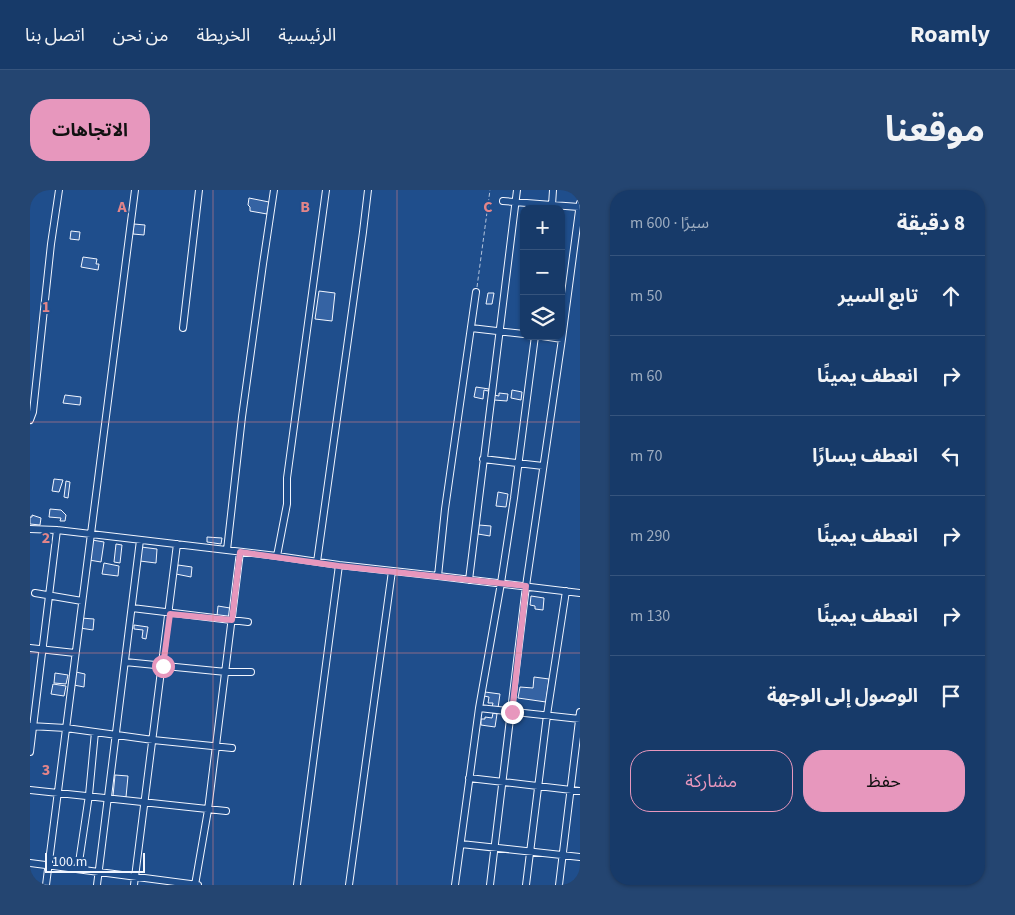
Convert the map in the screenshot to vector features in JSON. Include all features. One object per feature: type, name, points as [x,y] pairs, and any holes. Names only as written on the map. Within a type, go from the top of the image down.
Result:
[{"type":"street","points":[[30,420],[33,412],[51,244],[59,190]]},
{"type":"street","points":[[46,885],[135,190]]},
{"type":"street","points":[[183,328],[200,190]]},
{"type":"street","points":[[227,550],[245,398],[274,190]]},
{"type":"street","points":[[277,556],[287,504],[286,478],[326,190]]},
{"type":"street","points":[[317,562],[368,190]]},
{"type":"street","points":[[468,580],[516,190]]},
{"type":"street","points":[[551,205],[553,190]]},
{"type":"street","points":[[503,201],[533,205]]},
{"type":"street","points":[[565,316],[580,203]]},
{"type":"street","points":[[565,207],[579,207]]},
{"type":"street","points":[[438,576],[445,509],[476,292]]},
{"type":"street","points":[[471,328],[520,334]]},
{"type":"street","points":[[454,885],[479,708],[501,583],[534,340]]},
{"type":"street","points":[[490,885],[526,586],[562,340]]},
{"type":"street","points":[[484,459],[543,466]]},
{"type":"street","points":[[30,529],[57,530],[277,556],[339,566],[580,593]]},
{"type":"street","points":[[30,752],[57,530]]},
{"type":"street","points":[[97,885],[140,540]]},
{"type":"street","points":[[134,885],[170,614],[177,544]]},
{"type":"street","points":[[195,885],[208,810],[240,552]]},
{"type":"street","points":[[297,885],[339,566]]},
{"type":"street","points":[[349,885],[392,571]]},
{"type":"street","points":[[526,885],[547,715],[566,591]]},
{"type":"street","points":[[35,593],[82,601]]},
{"type":"street","points":[[132,608],[248,622]]},
{"type":"street","points":[[30,648],[76,653]]},
{"type":"street","points":[[125,662],[226,672],[251,672]]},
{"type":"street","points":[[479,708],[580,717],[559,885]]},
{"type":"street","points":[[32,726],[66,728],[153,740],[232,748]]},
{"type":"street","points":[[78,869],[89,796],[95,732]]},
{"type":"street","points":[[469,778],[580,791]]},
{"type":"street","points":[[30,790],[226,811]]},
{"type":"street","points":[[460,844],[580,857]]},
{"type":"street","points":[[30,864],[199,885]]},
{"type":"path","points":[[476,292],[490,190]]},
{"type":"building","points":[[249,198],[269,202],[267,214],[250,211],[248,205]]},
{"type":"building","points":[[134,224],[145,225],[144,235],[133,234]]},
{"type":"building","points":[[71,231],[80,232],[79,240],[70,239]]},
{"type":"building","points":[[83,257],[97,259],[96,264],[99,264],[98,270],[81,267]]},
{"type":"building","points":[[319,291],[335,293],[332,321],[315,319]]},
{"type":"building","points":[[488,293],[494,293],[492,304],[486,304]]},
{"type":"building","points":[[476,387],[489,389],[488,391],[484,390],[483,399],[474,397]]},
{"type":"building","points":[[512,390],[522,392],[521,400],[511,398]]},
{"type":"building","points":[[499,393],[508,394],[507,401],[494,400],[494,395],[499,396]]},
{"type":"building","points":[[65,395],[81,397],[80,405],[63,403]]},
{"type":"building","points":[[54,479],[63,480],[59,492],[52,491]]},
{"type":"building","points":[[66,481],[70,482],[68,498],[64,497]]},
{"type":"building","points":[[498,492],[508,494],[506,507],[496,506]]},
{"type":"building","points":[[50,509],[61,510],[66,515],[65,521],[60,521],[61,518],[49,517]]},
{"type":"building","points":[[32,515],[41,518],[40,525],[30,524],[30,517]]},
{"type":"building","points":[[479,525],[491,526],[490,536],[478,534]]},
{"type":"building","points":[[207,537],[222,538],[221,544],[207,542]]},
{"type":"building","points":[[92,540],[104,542],[101,562],[89,560]]},
{"type":"building","points":[[116,544],[122,545],[120,563],[114,562]]},
{"type":"building","points":[[141,547],[157,549],[156,563],[140,561]]},
{"type":"building","points":[[104,563],[119,566],[118,576],[102,574]]},
{"type":"building","points":[[178,565],[192,567],[191,577],[176,574]]},
{"type":"building","points":[[531,596],[544,598],[543,610],[535,609],[535,606],[530,605]]},
{"type":"building","points":[[218,606],[230,608],[229,617],[217,616]]},
{"type":"building","points":[[81,618],[94,619],[93,630],[80,628]]},
{"type":"building","points":[[134,625],[148,627],[146,639],[142,638],[143,630],[134,629]]},
{"type":"building","points":[[76,672],[85,674],[84,687],[74,685]]},
{"type":"building","points":[[55,673],[68,675],[66,684],[54,683]]},
{"type":"building","points":[[534,677],[549,679],[546,702],[518,698],[520,687],[533,688]]},
{"type":"building","points":[[53,684],[66,686],[64,696],[51,694]]},
{"type":"building","points":[[485,692],[500,694],[498,708],[492,707],[493,703],[488,703],[489,697],[484,696]]},
{"type":"building","points":[[493,713],[497,714],[495,727],[481,725],[481,719],[485,719],[485,717],[492,718]]},
{"type":"building","points":[[115,775],[128,776],[126,797],[113,796]]},
{"type":"route","points":[[163,666],[170,614],[232,620],[240,552],[339,566],[526,586],[512,712]]}]
